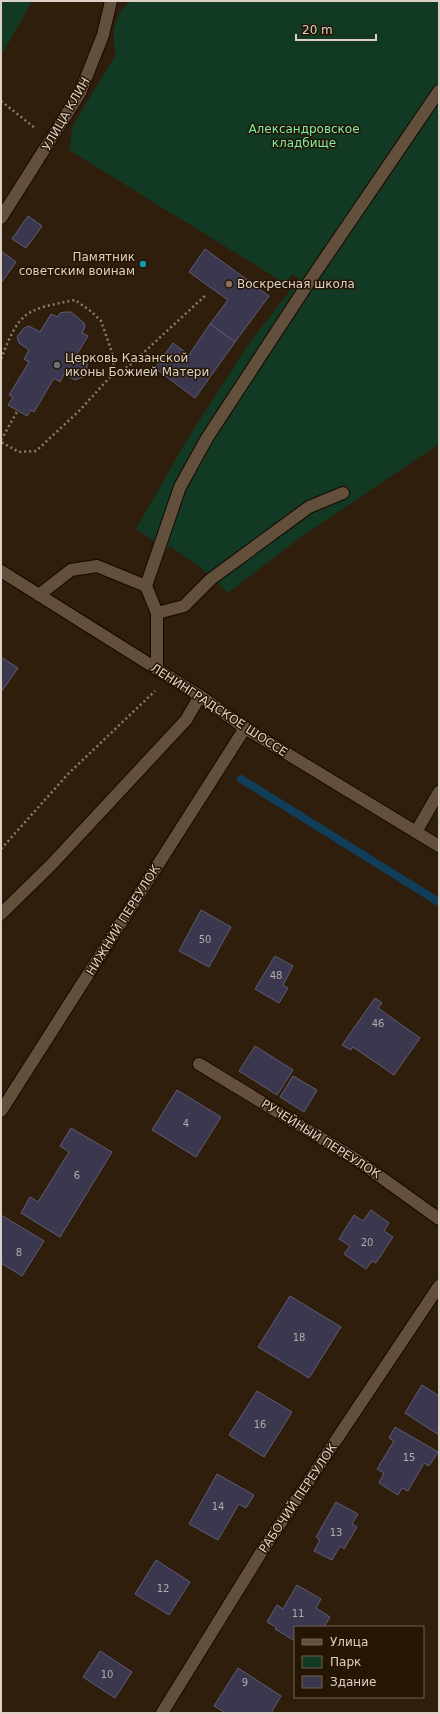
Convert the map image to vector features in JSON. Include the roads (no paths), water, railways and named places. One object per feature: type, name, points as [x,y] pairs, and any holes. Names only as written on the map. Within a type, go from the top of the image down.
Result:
[{"type":"street","name":"УЛИЦА КЛИН","points":[[1,218],[80,93],[103,35],[111,1]]},
{"type":"street","points":[[157,669],[157,613],[146,586],[180,487],[207,438],[311,279],[439,91]]},
{"type":"street","points":[[157,613],[184,606],[211,579],[309,507],[343,493]]},
{"type":"street","points":[[39,595],[71,570],[97,566],[146,586]]},
{"type":"street","name":"ЛЕНИНГРАДСКОЕ ШОССЕ","points":[[1,571],[200,696],[245,728],[439,846]]},
{"type":"street","points":[[1,914],[51,865],[186,720],[200,696]]},
{"type":"street","name":"НИЖНИЙ ПЕРЕУЛОК","points":[[1,1111],[245,728]]},
{"type":"street","points":[[416,832],[439,792]]},
{"type":"street","name":"РУЧЕЙНЫЙ ПЕРЕУЛОК","points":[[199,1064],[357,1160],[439,1219]]},
{"type":"street","name":"РАБОЧИЙ ПЕРЕУЛОК","points":[[162,1713],[262,1551],[439,1286]]},
{"type":"waterway","points":[[241,779],[439,902]]},
{"type":"place","name":"Памятник советским воинам","points":[[143,264]]},
{"type":"place","name":"Воскресная школа","points":[[229,284]]},
{"type":"place","name":"Церковь Казанской иконы Божией Матери","points":[[57,365]]},
{"type":"park label","name":"Александровское кладбище","points":[[304,136]]}]
